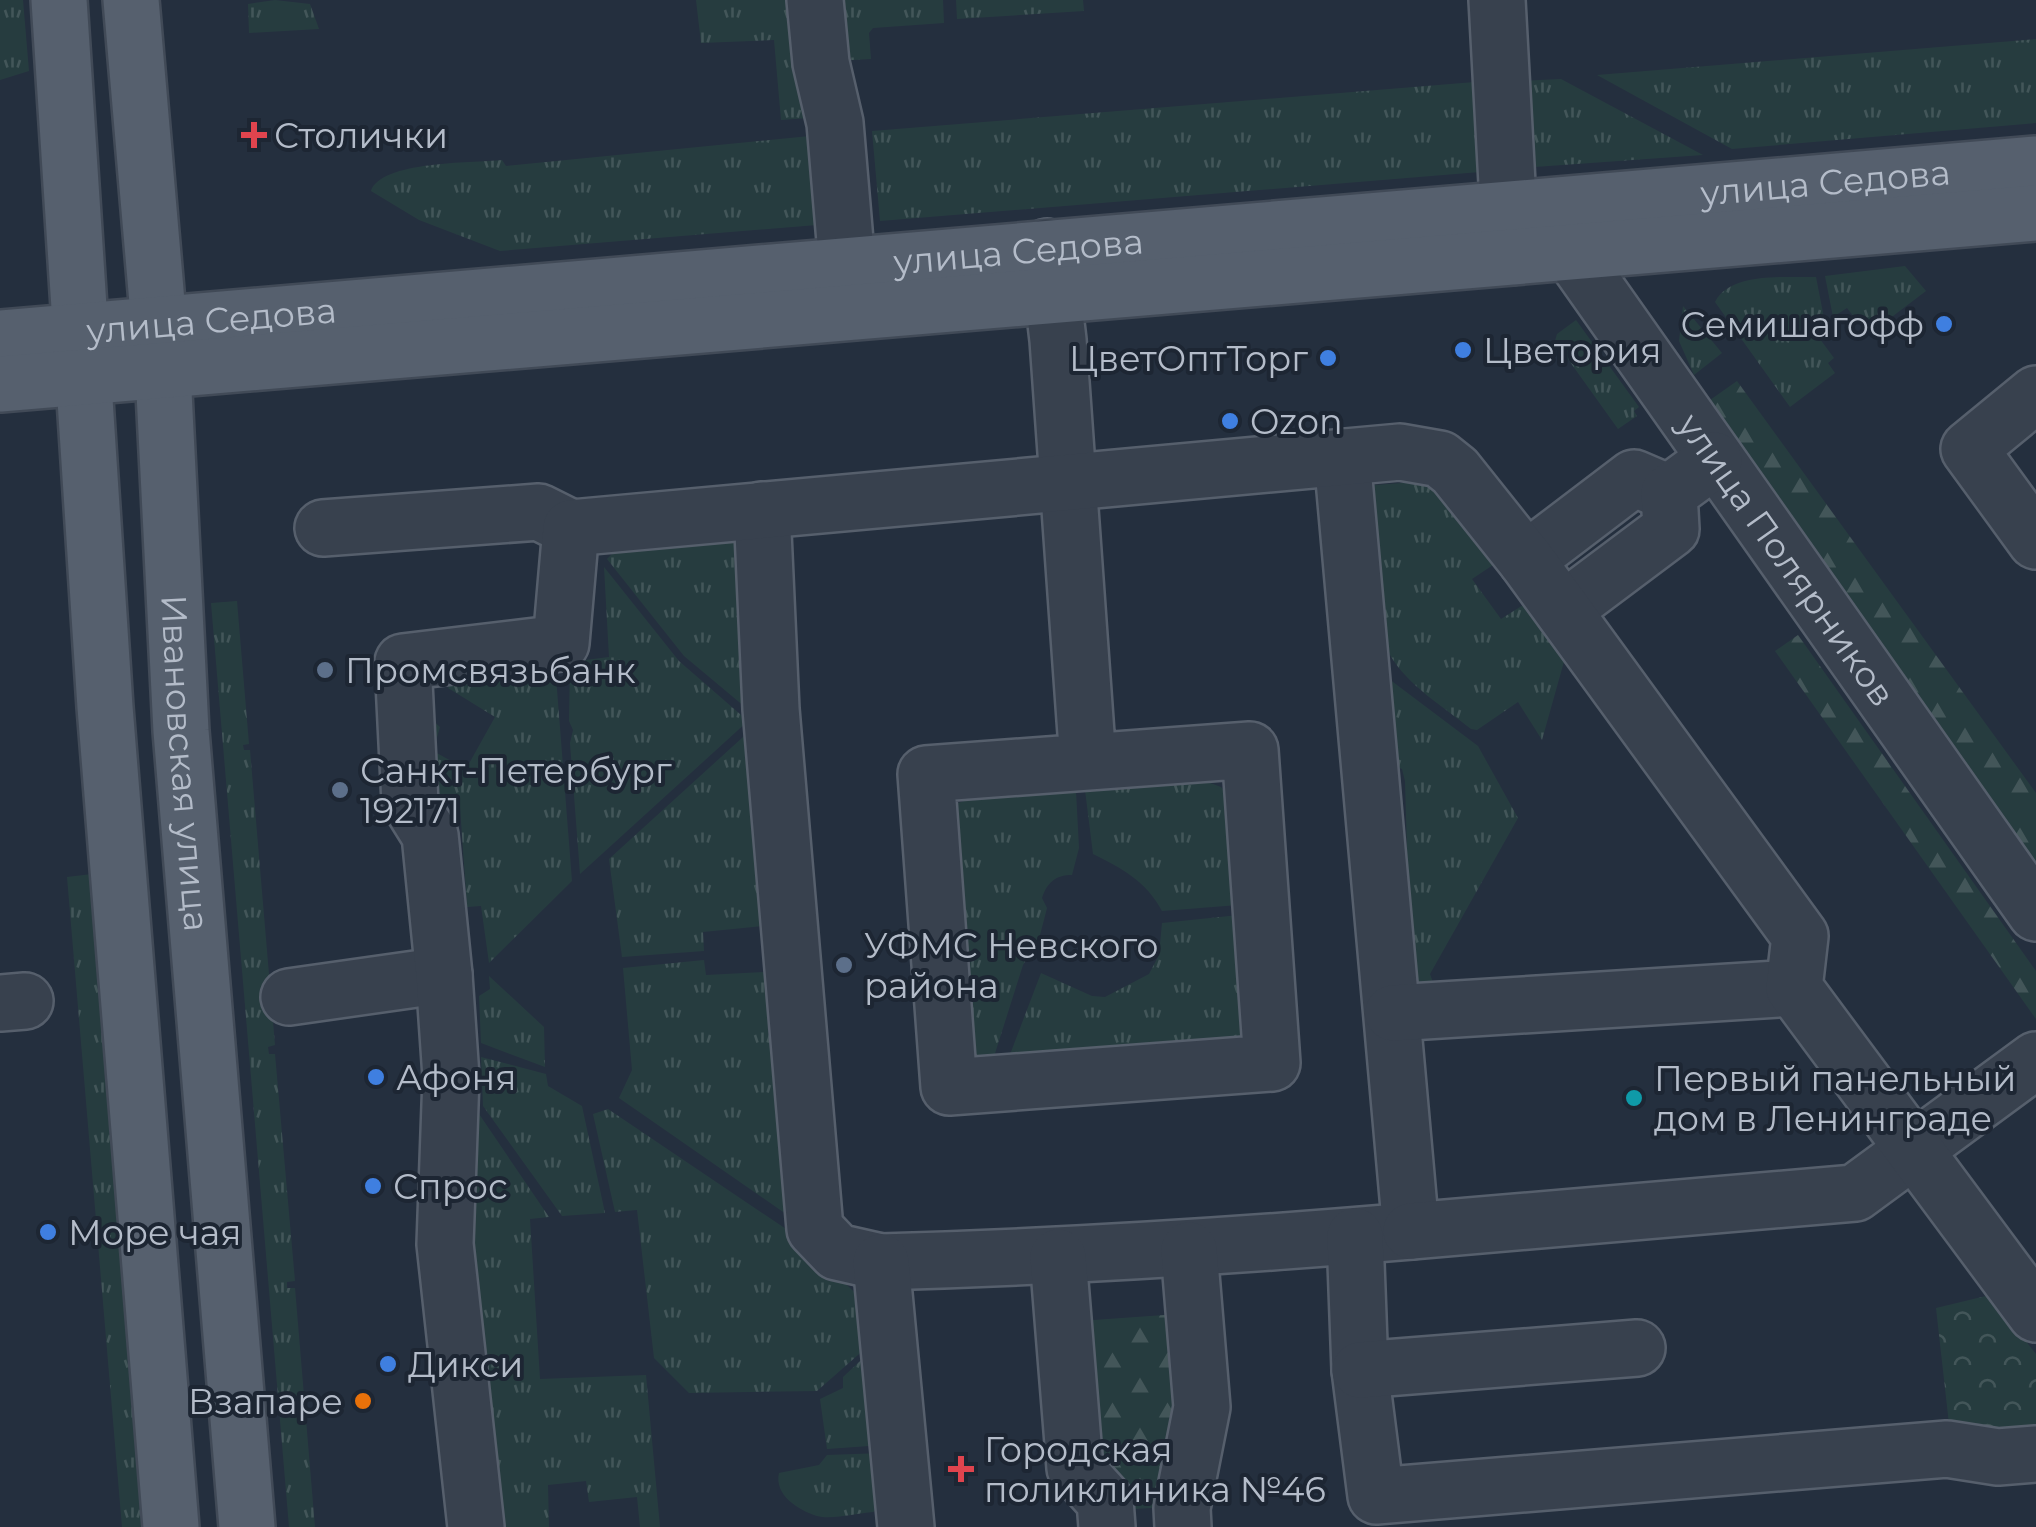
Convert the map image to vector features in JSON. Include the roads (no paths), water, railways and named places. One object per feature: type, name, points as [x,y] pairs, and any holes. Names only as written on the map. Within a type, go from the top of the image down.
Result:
[{"type":"main road","points":[[59,0],[105,708],[171,1527]]},
{"type":"main road","name":"Ивановская улица","points":[[131,0],[160,347],[180,731],[247,1527]]},
{"type":"main road","name":"улица Седова","points":[[0,384],[83,355],[1049,272],[1519,224],[2036,164]]},
{"type":"main road","name":"улица Седова","points":[[1519,224],[1570,252],[2036,213]]},
{"type":"main road","name":"улица Седова","points":[[0,338],[83,355]]},
{"type":"street","points":[[815,0],[821,63],[835,124],[850,288]]},
{"type":"street","points":[[1498,0],[1519,224]]},
{"type":"street","name":"улица Полярников","points":[[1570,252],[2036,913]]},
{"type":"street","points":[[1049,272],[1058,340],[1088,762]]},
{"type":"street","points":[[2036,394],[1969,449],[2036,541]]},
{"type":"street","points":[[322,528],[539,512],[572,528],[1400,452],[1440,459],[1526,560],[1800,936],[1794,988],[2036,1314]]},
{"type":"street","points":[[1342,457],[1410,1230]]},
{"type":"street","points":[[1669,493],[1714,460]]},
{"type":"street","points":[[1526,560],[1634,478],[1669,493]]},
{"type":"street","points":[[1563,610],[1670,528],[1669,493]]},
{"type":"street","points":[[762,510],[771,709],[815,1229],[837,1252],[881,1262],[1189,1250],[1855,1193],[2036,1060]]},
{"type":"street","points":[[476,1527],[445,1244],[451,1077],[444,975],[430,835],[410,803],[403,662],[561,643],[572,528]]},
{"type":"street","points":[[1250,750],[1272,1063],[949,1087],[926,774],[1088,762],[1250,750]]},
{"type":"street","points":[[290,996],[444,975]]},
{"type":"street","points":[[1392,1014],[1794,988]]},
{"type":"street","points":[[1355,1236],[1360,1370],[1376,1496],[1947,1449],[1998,1457],[2036,1454]]},
{"type":"street","points":[[1183,1527],[1182,1508],[1202,1408],[1189,1250]]},
{"type":"street","points":[[1058,1256],[1075,1468],[1104,1501],[1107,1527]]},
{"type":"street","points":[[881,1262],[894,1526]]},
{"type":"street","points":[[1360,1370],[1637,1348]]},
{"type":"place","name":"Столички","points":[[254,135]]},
{"type":"place","name":"Семишагофф","points":[[1944,324]]},
{"type":"place","name":"Цветория","points":[[1463,350]]},
{"type":"place","name":"ЦветОптТорг","points":[[1328,358]]},
{"type":"place","name":"Ozon","points":[[1230,421]]},
{"type":"place","name":"Промсвязьбанк","points":[[325,670]]},
{"type":"place","name":"Санкт-Петербург 192171","points":[[340,790]]},
{"type":"place","name":"УФМС Невского района","points":[[844,965]]},
{"type":"place","name":"Афоня","points":[[376,1077]]},
{"type":"place","name":"Первый панельный дом в Ленинграде","points":[[1634,1098]]},
{"type":"place","name":"Спрос","points":[[373,1186]]},
{"type":"place","name":"Море чая","points":[[48,1232]]},
{"type":"place","name":"Дикси","points":[[388,1364]]},
{"type":"place","name":"Взапаре","points":[[363,1401]]},
{"type":"place","name":"Городская поликлиника №46","points":[[961,1469]]}]
